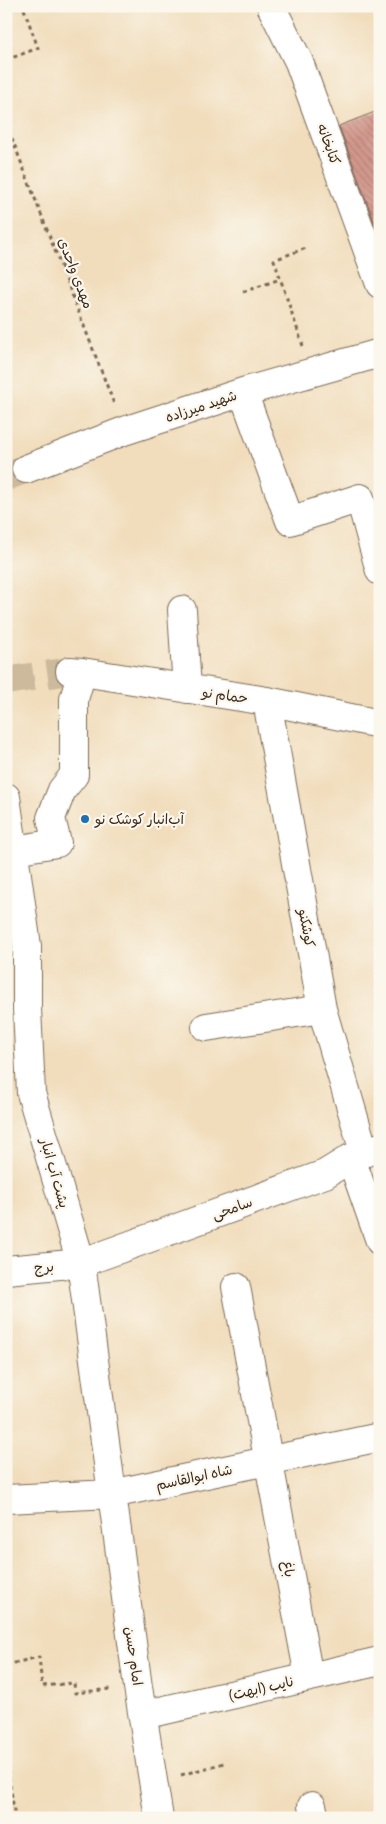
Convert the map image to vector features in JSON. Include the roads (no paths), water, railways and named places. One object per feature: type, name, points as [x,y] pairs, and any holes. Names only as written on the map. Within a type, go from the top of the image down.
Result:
[{"type":"street","name":"کتابخانه","points":[[271,6],[299,62],[380,284]]},
{"type":"street","name":"شهید میرزاده","points":[[26,470],[124,431],[243,392],[380,353]]},
{"type":"street","points":[[243,392],[290,521],[360,498],[380,571]]},
{"type":"street","points":[[182,610],[187,689]]},
{"type":"street","name":"حمام نو","points":[[14,850],[57,843],[51,818],[62,790],[74,775],[76,672],[267,701],[380,724]]},
{"type":"street","name":"کوشکنو","points":[[267,701],[322,1009],[365,1152],[380,1241]]},
{"type":"street","points":[[6,797],[14,850]]},
{"type":"street","name":"پشت آب انبار","points":[[14,850],[27,946],[27,1008],[31,1093],[81,1263],[112,1494]]},
{"type":"street","points":[[206,1027],[322,1009]]},
{"type":"street","name":"سامحی","points":[[81,1263],[325,1174],[365,1152]]},
{"type":"street","name":"برج","points":[[6,1270],[81,1263]]},
{"type":"street","name":"باغ","points":[[236,1287],[309,1677]]},
{"type":"street","name":"شاه ابوالقاسم","points":[[6,1499],[112,1494],[380,1436]]},
{"type":"street","name":"امام حسن","points":[[112,1494],[138,1687],[159,1818]]},
{"type":"street","name":"نایب (ابهت)","points":[[143,1715],[380,1661]]},
{"type":"tunnel","points":[[6,477],[26,469]]},
{"type":"tunnel","points":[[6,681],[70,671]]},
{"type":"place","name":"آب‌انبار کوشک نو","points":[[85,819]]}]
